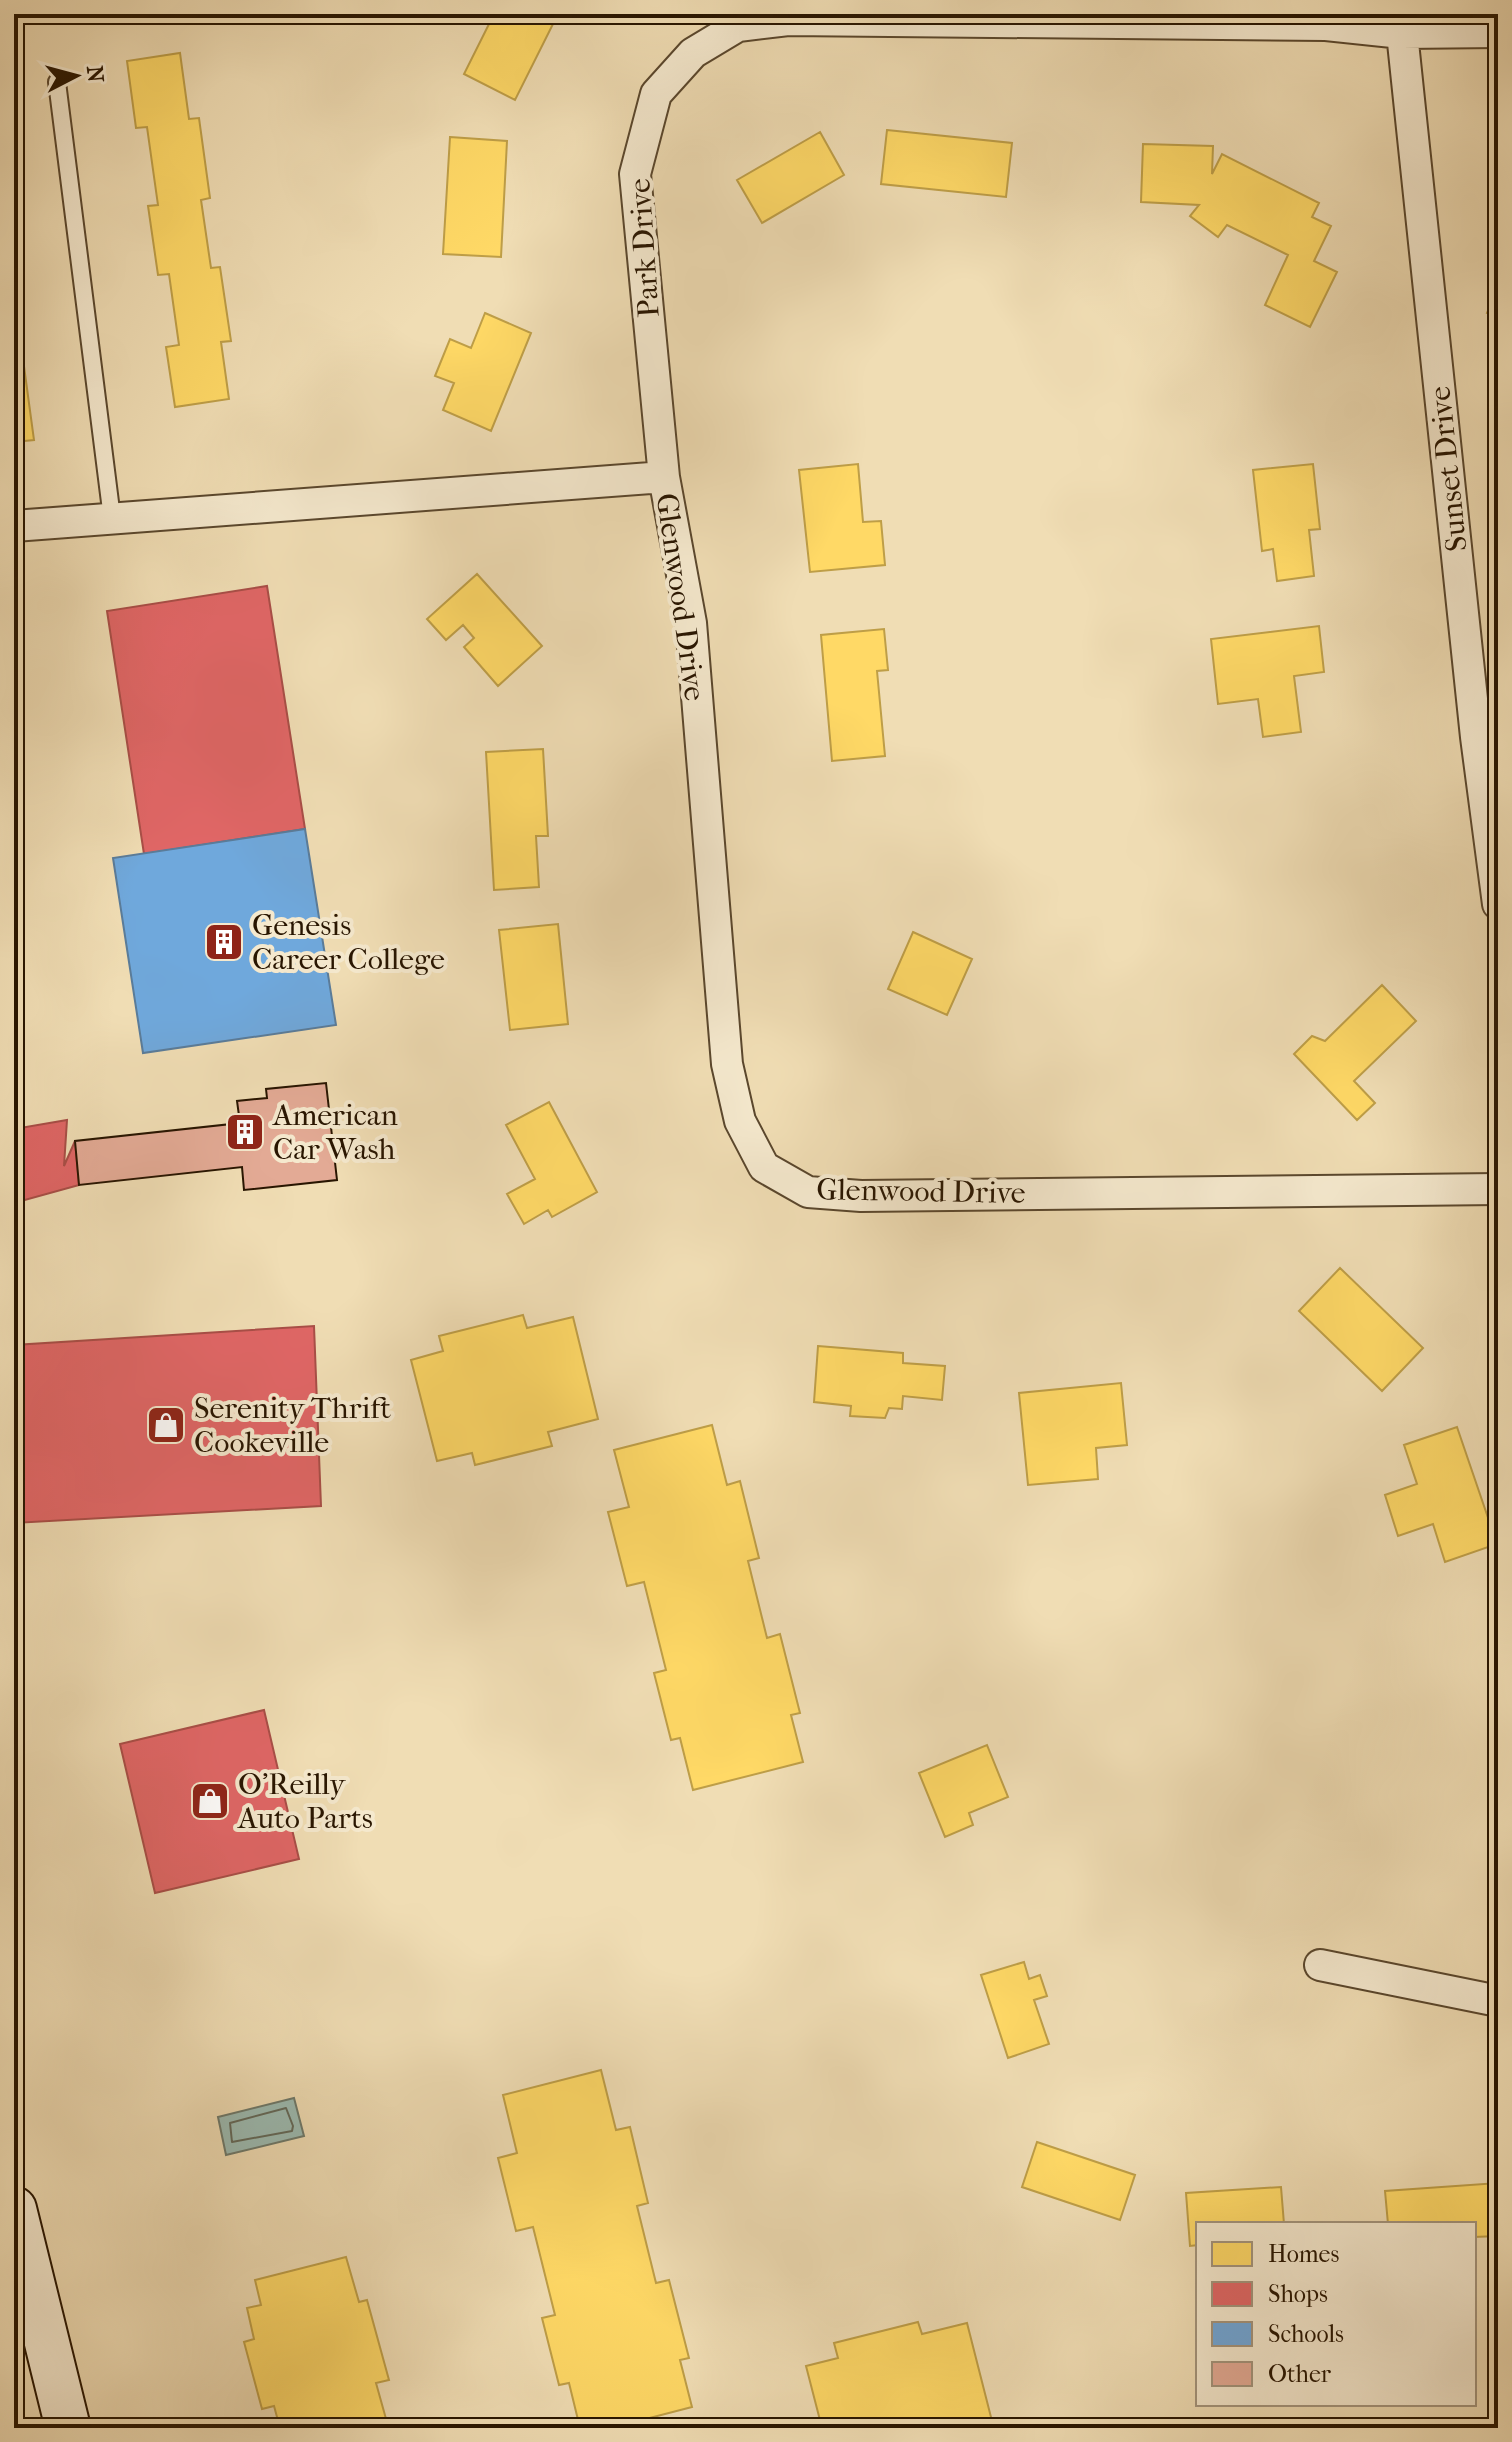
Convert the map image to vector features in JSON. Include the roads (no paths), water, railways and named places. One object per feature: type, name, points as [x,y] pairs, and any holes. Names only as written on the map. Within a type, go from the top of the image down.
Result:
[{"type":"main road","points":[[14,2209],[68,2428]]},
{"type":"street","name":"Park Drive","points":[[664,477],[635,174],[656,94],[693,53],[738,26],[788,20],[1326,25],[1402,33],[1498,32]]},
{"type":"street","name":"Sunset Drive","points":[[1402,33],[1487,738],[1498,904]]},
{"type":"street","points":[[14,526],[664,477]]},
{"type":"street","name":"Glenwood Drive","points":[[664,477],[691,623],[727,1064],[740,1121],[764,1167],[808,1192],[861,1196],[1498,1189]]},
{"type":"street","points":[[1320,1965],[1498,2001]]},
{"type":"lane","points":[[57,82],[112,518]]},
{"type":"water","points":[[294,2098],[304,2136],[226,2155],[218,2117]]},
{"type":"place","name":"Genesis Career College","points":[[224,942]]},
{"type":"place","name":"American Car Wash","points":[[245,1132]]},
{"type":"place","name":"Serenity Thrift Cookeville","points":[[166,1425]]},
{"type":"place","name":"O'Reilly Auto Parts","points":[[210,1801]]}]
